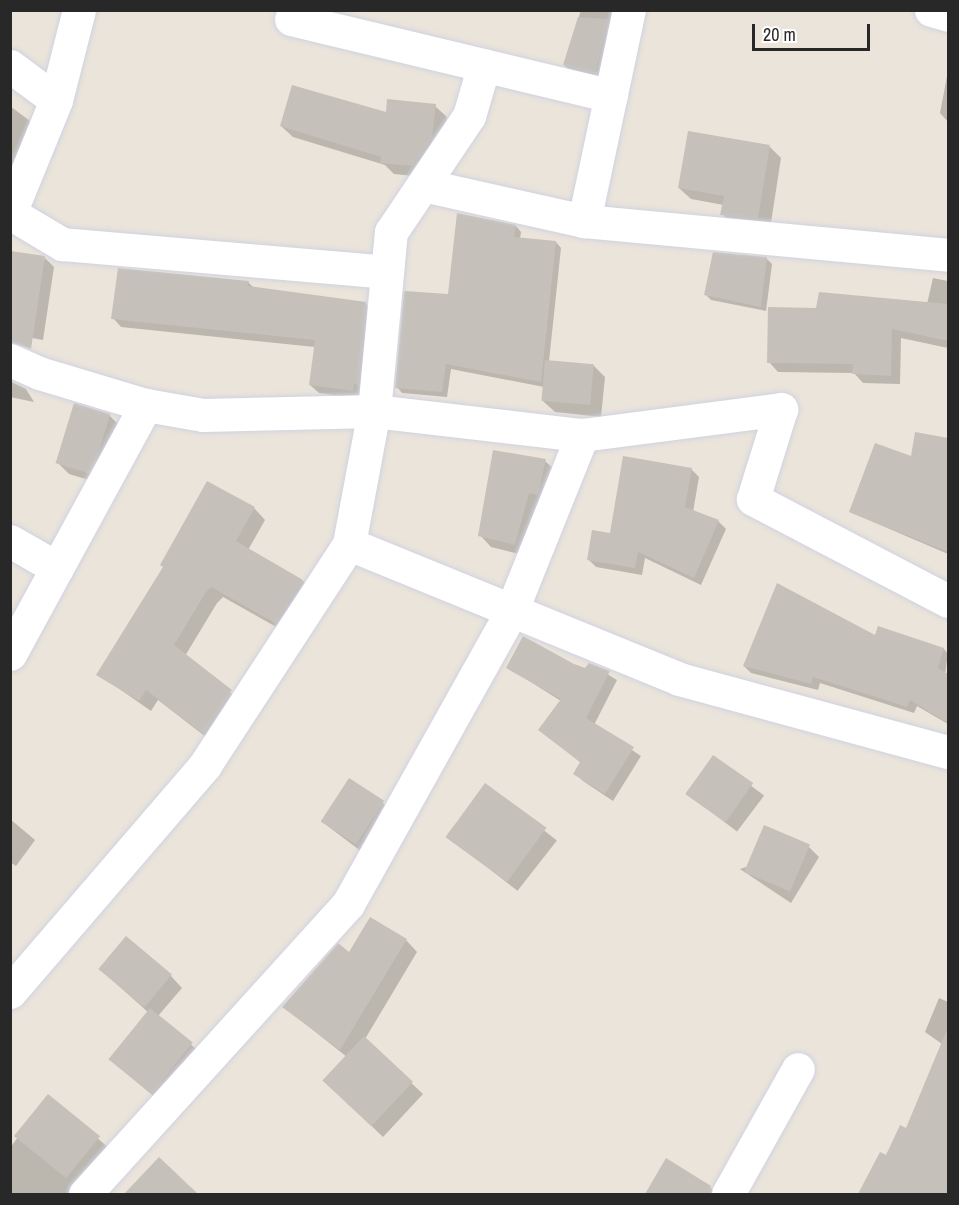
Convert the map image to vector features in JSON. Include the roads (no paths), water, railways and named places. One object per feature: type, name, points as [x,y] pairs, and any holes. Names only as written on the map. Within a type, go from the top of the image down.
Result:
[{"type":"street","points":[[79,10],[56,100],[11,213],[62,244],[387,272]]},
{"type":"street","points":[[584,221],[629,10]]},
{"type":"street","points":[[931,10],[948,15]]},
{"type":"street","points":[[291,19],[611,96]]},
{"type":"street","points":[[10,66],[56,100]]},
{"type":"street","points":[[10,992],[205,765],[349,544],[374,411],[391,232],[469,116],[484,66]]},
{"type":"street","points":[[423,185],[584,221],[948,255]]},
{"type":"street","points":[[10,360],[39,373],[146,405],[203,415],[374,411],[582,435],[781,409],[753,499],[948,601]]},
{"type":"street","points":[[10,654],[146,405]]},
{"type":"street","points":[[85,1194],[348,904],[511,612],[582,435]]},
{"type":"street","points":[[10,541],[57,568]]},
{"type":"street","points":[[349,544],[679,679],[948,752]]},
{"type":"street","points":[[728,1194],[798,1069]]}]
